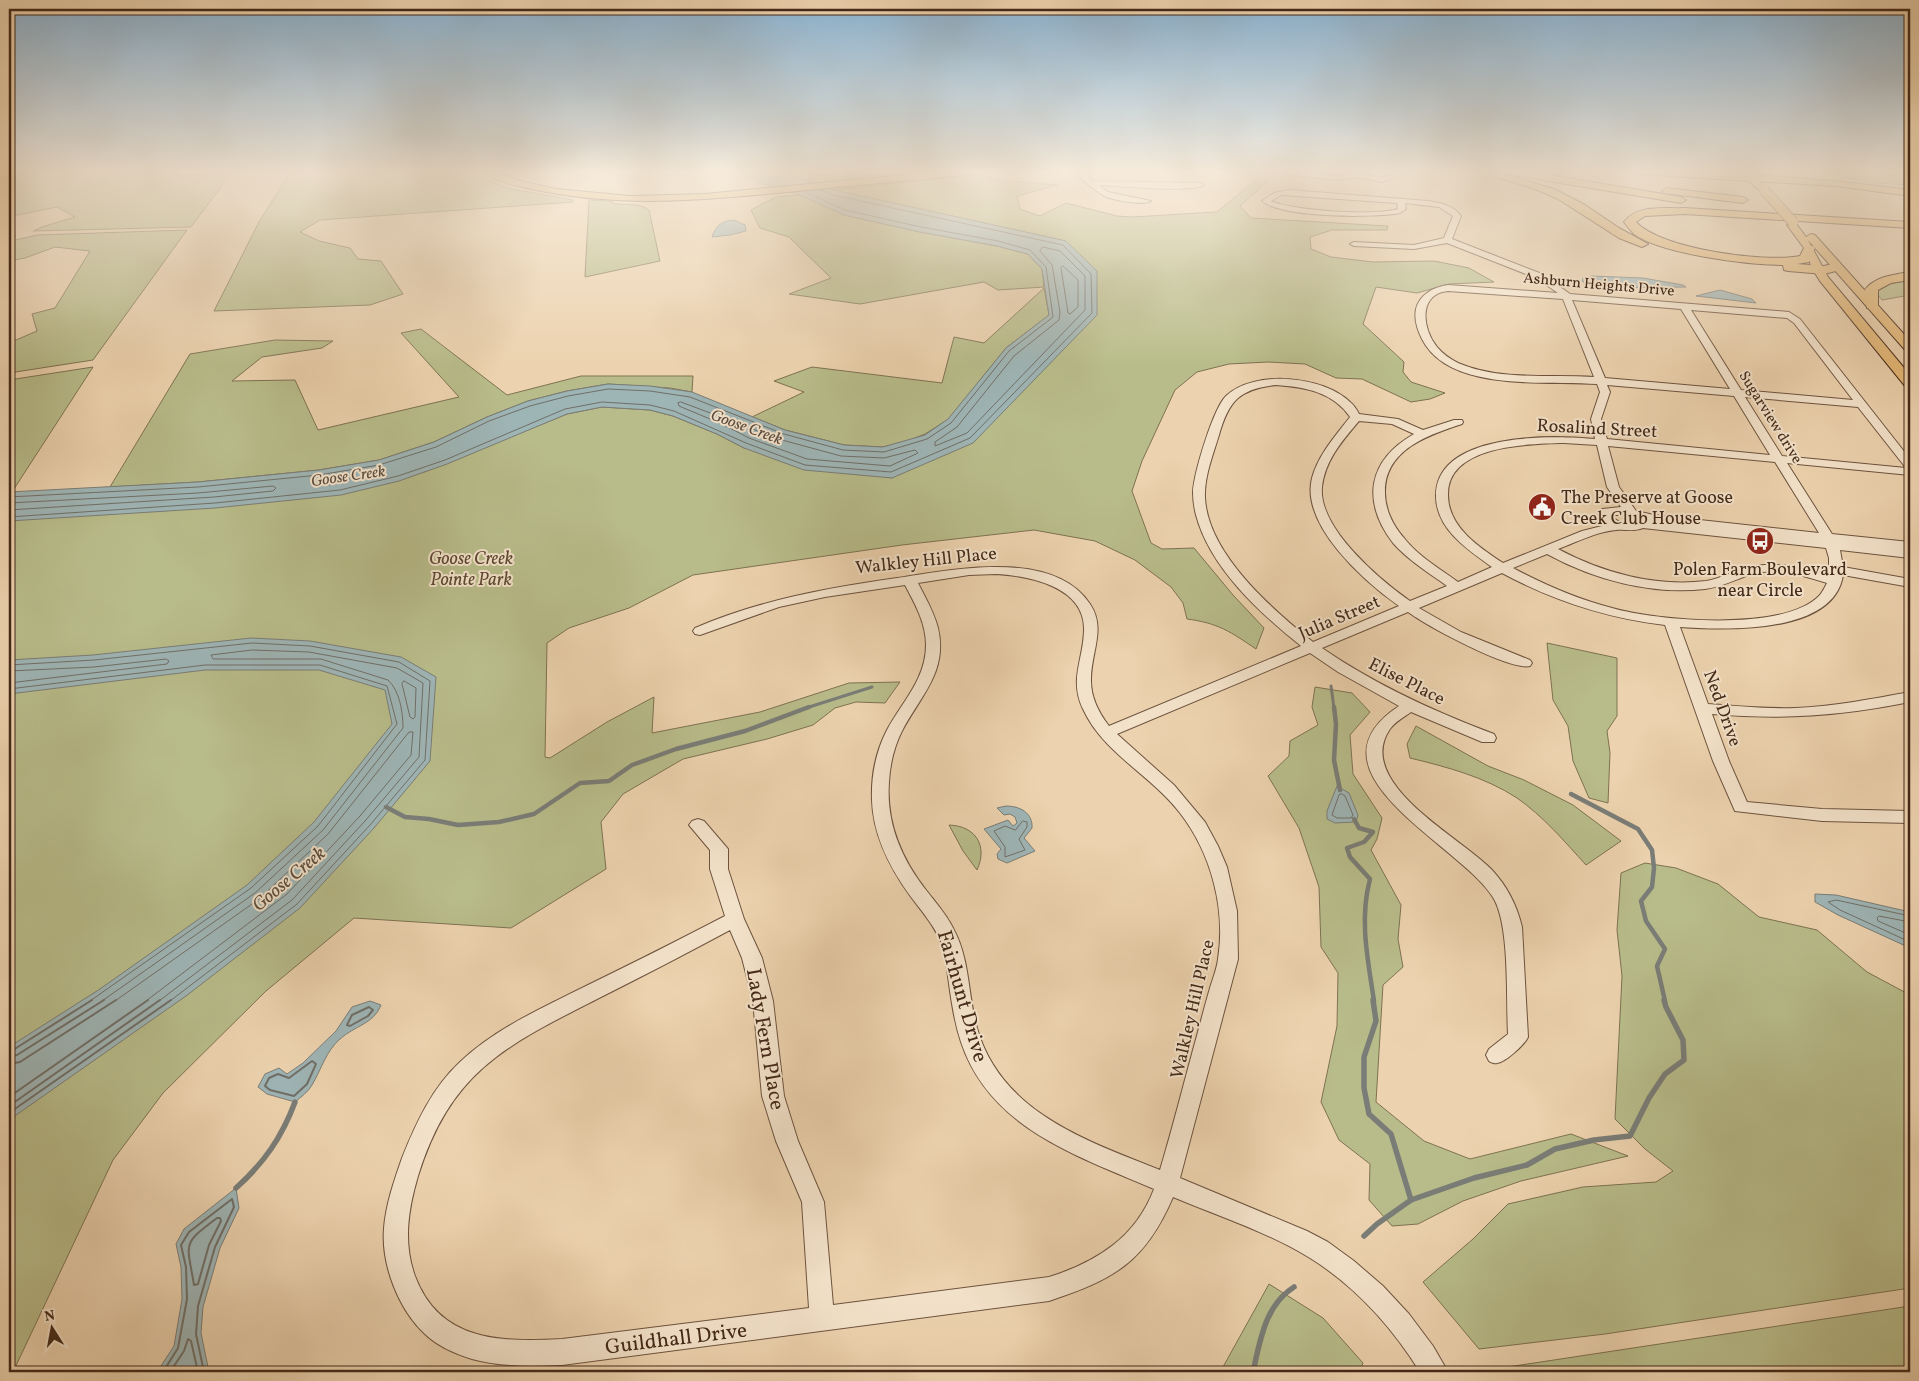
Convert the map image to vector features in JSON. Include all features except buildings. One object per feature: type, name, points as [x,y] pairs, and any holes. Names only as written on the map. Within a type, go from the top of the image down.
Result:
[{"type":"highway","points":[[1624,235],[1658,249],[1702,258],[1818,270],[1836,267]]},
{"type":"highway","points":[[1645,235],[1682,249],[1723,256],[1792,263],[1805,259],[1810,248]]},
{"type":"highway","points":[[1872,305],[1870,291],[1874,286],[1886,281],[1910,276]]},
{"type":"main road","points":[[1800,235],[1810,248],[1818,270],[1835,294],[1910,384]]},
{"type":"main road","points":[[1809,235],[1910,348]]},
{"type":"street","points":[[1448,235],[1448,240]]},
{"type":"street","points":[[1354,244],[1414,247],[1448,240],[1539,276],[1556,286],[1567,297],[1605,392],[1596,419],[1613,487],[1636,517]]},
{"type":"street","name":"Ashburn Heights Drive","points":[[1862,404],[1601,381],[1503,377],[1468,370],[1452,364],[1437,353],[1427,342],[1420,325],[1420,309],[1426,298],[1434,292],[1446,288],[1483,288],[1567,297],[1780,314],[1794,318],[1862,404],[1910,466]]},
{"type":"street","name":"Sugarview drive","points":[[1684,306],[1829,541]]},
{"type":"street","name":"Elise Place","points":[[1356,417],[1352,408],[1338,398],[1324,390],[1302,384],[1280,382],[1258,384],[1239,390],[1228,400],[1216,430],[1201,478],[1200,506],[1209,535],[1219,552],[1251,595],[1272,615],[1314,648],[1353,675],[1410,706],[1451,725],[1488,738]]},
{"type":"street","points":[[1423,434],[1394,421],[1356,417],[1330,448],[1320,468],[1316,490],[1322,516],[1339,543],[1364,572],[1411,607],[1474,644],[1525,663]]},
{"type":"street","points":[[1458,422],[1423,434],[1410,441],[1391,456],[1381,472],[1378,493],[1380,511],[1399,540],[1432,569],[1458,588]]},
{"type":"street","name":"Rosalind Street","points":[[1835,576],[1824,601],[1791,616],[1723,626],[1671,622],[1601,610],[1568,599],[1504,569],[1465,541],[1452,527],[1441,505],[1441,491],[1445,478],[1464,458],[1481,450],[1504,444],[1542,440],[1602,443],[1910,472]]},
{"type":"street","points":[[1608,514],[1613,487]]},
{"type":"street","points":[[1608,514],[1829,541],[1910,554]]},
{"type":"street","points":[[1608,514],[1618,526]]},
{"type":"street","name":"Julia Street","points":[[1586,534],[1608,514]]},
{"type":"street","name":"Julia Street","points":[[1106,732],[1314,648],[1586,534],[1618,526],[1633,527],[1636,517]]},
{"type":"street","points":[[1829,541],[1910,546]]},
{"type":"street","points":[[1829,541],[1835,552],[1835,576]]},
{"type":"street","points":[[1548,549],[1589,569],[1624,579],[1676,586],[1704,585],[1728,580],[1749,571],[1770,569],[1910,583]]},
{"type":"street","name":"Walkley Hill Place","points":[[700,631],[724,619],[775,602],[815,594],[975,571],[1010,571],[1044,578],[1071,592],[1084,605],[1092,622],[1084,671],[1084,688],[1094,715],[1106,732],[1169,790],[1195,822],[1215,858],[1226,894],[1230,930],[1228,959],[1168,1184]]},
{"type":"street","name":"Fairhunt Drive","points":[[910,580],[930,627],[933,662],[923,688],[899,723],[886,751],[880,782],[881,810],[886,832],[897,861],[914,888],[940,920],[948,934],[953,948],[964,1008],[976,1054],[993,1083],[1011,1103],[1046,1132],[1265,1225],[1327,1256],[1383,1302],[1411,1334],[1435,1372]]},
{"type":"street","name":"Ned Drive","points":[[1671,622],[1721,761],[1740,806],[1822,815],[1910,817]]},
{"type":"street","points":[[1702,708],[1778,713],[1807,712],[1878,704],[1910,697]]},
{"type":"street","points":[[1410,706],[1382,728],[1376,739],[1374,751],[1376,765],[1382,780],[1393,795],[1408,810],[1478,867],[1497,888],[1510,912],[1513,926],[1518,1037],[1496,1055]]},
{"type":"street","name":"Lady Fern Place","points":[[698,826],[719,849],[719,869],[734,919],[752,958],[763,1001],[773,1096],[787,1141],[812,1202],[822,1319]]},
{"type":"street","name":"Guildhall Drive","points":[[734,919],[525,1027],[490,1048],[451,1086],[426,1126],[398,1204],[394,1236],[399,1266],[409,1291],[427,1319],[453,1339],[482,1350],[517,1354],[562,1352],[1049,1289],[1076,1281],[1100,1270],[1134,1243],[1151,1221],[1168,1184]]},
{"type":"green space","points":[[35,235],[183,235],[93,360],[9,373],[9,343],[37,331],[32,314],[55,308],[90,251],[55,247],[25,258],[9,261],[9,236],[16,236],[11,241]]},
{"type":"green space","points":[[252,235],[307,235],[319,241],[350,248],[358,259],[381,261],[403,294],[370,305],[214,311]]},
{"type":"green space","points":[[587,235],[654,235],[660,261],[585,277]]},
{"type":"green space","points":[[784,235],[939,235],[997,246],[1028,254],[1042,269],[1044,287],[998,290],[984,282],[860,304],[789,294],[831,278],[789,237]]},
{"type":"green space","name":"Goose Creek Pointe Park","points":[[1041,235],[1315,235],[1310,237],[1311,249],[1331,257],[1373,262],[1434,261],[1469,268],[1494,282],[1449,284],[1417,293],[1376,287],[1363,324],[1404,362],[1403,372],[1411,382],[1445,393],[1430,399],[1411,402],[1362,379],[1336,378],[1305,364],[1268,362],[1229,364],[1197,372],[1175,390],[1142,461],[1132,491],[1151,543],[1162,549],[1194,548],[1233,595],[1264,628],[1256,649],[1224,629],[1187,619],[1183,603],[1171,587],[1135,560],[1095,541],[1034,530],[902,545],[693,575],[629,608],[569,628],[547,643],[545,757],[550,758],[607,722],[654,697],[652,733],[760,712],[849,683],[900,682],[885,703],[856,702],[835,708],[813,725],[767,739],[683,759],[623,794],[601,822],[606,869],[511,928],[354,918],[266,991],[163,1093],[113,1160],[13,1372],[9,1372],[9,519],[424,472],[567,414],[602,407],[650,410],[673,416],[717,434],[744,448],[892,478],[1097,315],[1066,241]]},
{"type":"green space","points":[[1910,280],[1910,295],[1882,300],[1875,292],[1883,285]]},
{"type":"green space","points":[[1044,288],[1049,315],[1006,348],[949,419],[925,434],[883,447],[844,445],[785,430],[752,417],[804,392],[774,381],[812,367],[942,383],[954,337],[984,343]]},
{"type":"green space","points":[[421,329],[507,395],[581,376],[693,376],[692,392],[670,388],[608,384],[567,391],[528,401],[487,417],[434,442],[379,460],[319,470],[198,482],[110,487],[190,354],[275,340],[333,341],[322,348],[262,357],[232,381],[295,380],[318,430],[459,397],[401,333]]},
{"type":"green space","points":[[93,367],[12,492],[9,492],[9,380]]},
{"type":"green space","points":[[1547,643],[1617,658],[1617,716],[1607,731],[1610,753],[1608,803],[1589,798],[1573,761],[1568,726],[1553,700]]},
{"type":"green space","points":[[1315,687],[1352,693],[1370,712],[1350,735],[1353,774],[1382,818],[1377,839],[1371,850],[1401,905],[1398,939],[1403,967],[1383,985],[1376,1102],[1424,1141],[1470,1159],[1571,1134],[1628,1156],[1521,1181],[1463,1201],[1418,1224],[1392,1226],[1369,1200],[1370,1164],[1339,1140],[1321,1102],[1337,1026],[1338,973],[1321,947],[1319,887],[1299,828],[1268,776],[1289,756],[1290,741],[1318,725],[1312,707]]},
{"type":"green space","points":[[1416,726],[1488,766],[1524,780],[1573,805],[1621,841],[1586,865],[1545,821],[1517,798],[1479,778],[1410,758],[1407,744]]},
{"type":"green space","points":[[949,825],[966,829],[973,833],[977,839],[981,853],[977,870],[963,851]]},
{"type":"green space","points":[[1645,863],[1676,868],[1718,884],[1759,917],[1817,930],[1867,972],[1910,995],[1910,1288],[1605,1334],[1479,1349],[1423,1282],[1473,1239],[1508,1204],[1583,1187],[1656,1182],[1673,1171],[1645,1149],[1615,1119],[1622,976],[1617,930],[1621,873]]},
{"type":"green space","points":[[1269,1284],[1323,1318],[1363,1363],[1359,1372],[1215,1372],[1223,1367]]},
{"type":"green space","points":[[1910,1306],[1910,1372],[1489,1372],[1488,1370]]},
{"type":"water","name":"Goose Creek","points":[[939,235],[1041,235],[1066,241],[1097,271],[1097,315],[973,443],[892,478],[804,470],[744,448],[717,434],[673,416],[650,410],[602,407],[567,414],[447,464],[399,481],[341,495],[215,508],[9,521],[9,492],[198,482],[319,470],[379,460],[434,442],[487,417],[528,401],[567,391],[608,384],[650,386],[692,392],[785,430],[844,445],[883,447],[925,435],[948,419],[1006,348],[1049,315],[1042,269],[1028,254],[997,246]]},
{"type":"water","points":[[1592,276],[1643,278],[1686,287],[1600,288],[1588,285],[1582,281],[1583,278]]},
{"type":"water","points":[[1720,290],[1752,299],[1756,303],[1696,296]]},
{"type":"water","name":"Goose Creek","points":[[251,638],[310,641],[401,657],[436,677],[430,761],[374,828],[300,908],[186,996],[9,1120],[9,1047],[100,989],[247,885],[314,822],[392,724],[385,690],[319,670],[205,670],[9,694],[9,660],[93,655]]},
{"type":"water","points":[[1337,786],[1349,793],[1358,815],[1356,822],[1335,823],[1327,819],[1327,811]]},
{"type":"water","points":[[1006,806],[1016,807],[1028,814],[1032,828],[1024,838],[1035,851],[1007,863],[998,859],[997,854],[1001,849],[984,829],[1008,820],[1013,826],[1017,823],[1015,817],[1010,814],[1004,815],[997,808]]},
{"type":"water","points":[[1815,894],[1836,895],[1910,912],[1910,948],[1838,915],[1815,902]]},
{"type":"water","points":[[370,1001],[381,1005],[378,1011],[369,1021],[345,1035],[335,1044],[327,1055],[310,1088],[295,1102],[267,1094],[258,1087],[265,1074],[279,1068],[287,1074],[303,1063],[336,1031],[352,1007]]},
{"type":"water","points":[[236,1188],[239,1208],[220,1248],[203,1307],[201,1333],[209,1372],[157,1372],[174,1346],[182,1299],[181,1267],[176,1244],[184,1229]]},
{"type":"waterway","points":[[1331,686],[1334,708]]},
{"type":"waterway","points":[[808,707],[872,687]]},
{"type":"waterway","points":[[386,807],[405,817],[429,819],[458,825],[499,822],[534,814],[580,783],[609,781],[632,765],[676,749],[745,731],[808,707]]},
{"type":"waterway","points":[[1334,707],[1336,724],[1334,760],[1340,790]]},
{"type":"waterway","points":[[1571,794],[1638,829],[1652,850],[1654,868],[1652,887],[1641,901],[1646,921],[1665,949],[1657,966],[1665,1001]]},
{"type":"waterway","points":[[1354,819],[1359,828],[1373,832],[1364,842],[1347,848],[1350,857],[1370,879],[1365,910],[1365,925],[1367,955],[1374,1001]]},
{"type":"waterway","points":[[1373,1000],[1376,1021],[1364,1057],[1364,1088],[1369,1114],[1391,1134],[1411,1200]]},
{"type":"waterway","points":[[1411,1200],[1474,1178],[1527,1165],[1555,1149],[1594,1140],[1630,1136],[1649,1098],[1665,1074],[1684,1060],[1683,1040],[1664,1000]]},
{"type":"waterway","points":[[236,1188],[271,1149],[284,1127],[295,1102]]},
{"type":"waterway","points":[[1364,1236],[1377,1224],[1411,1200]]},
{"type":"waterway","points":[[1253,1372],[1261,1336],[1270,1314],[1276,1304],[1294,1287]]},
{"type":"place","name":"The Preserve at Goose Creek Club House","points":[[1542,507]]},
{"type":"place","name":"Polen Farm Boulevard near Circle","points":[[1760,541]]}]
